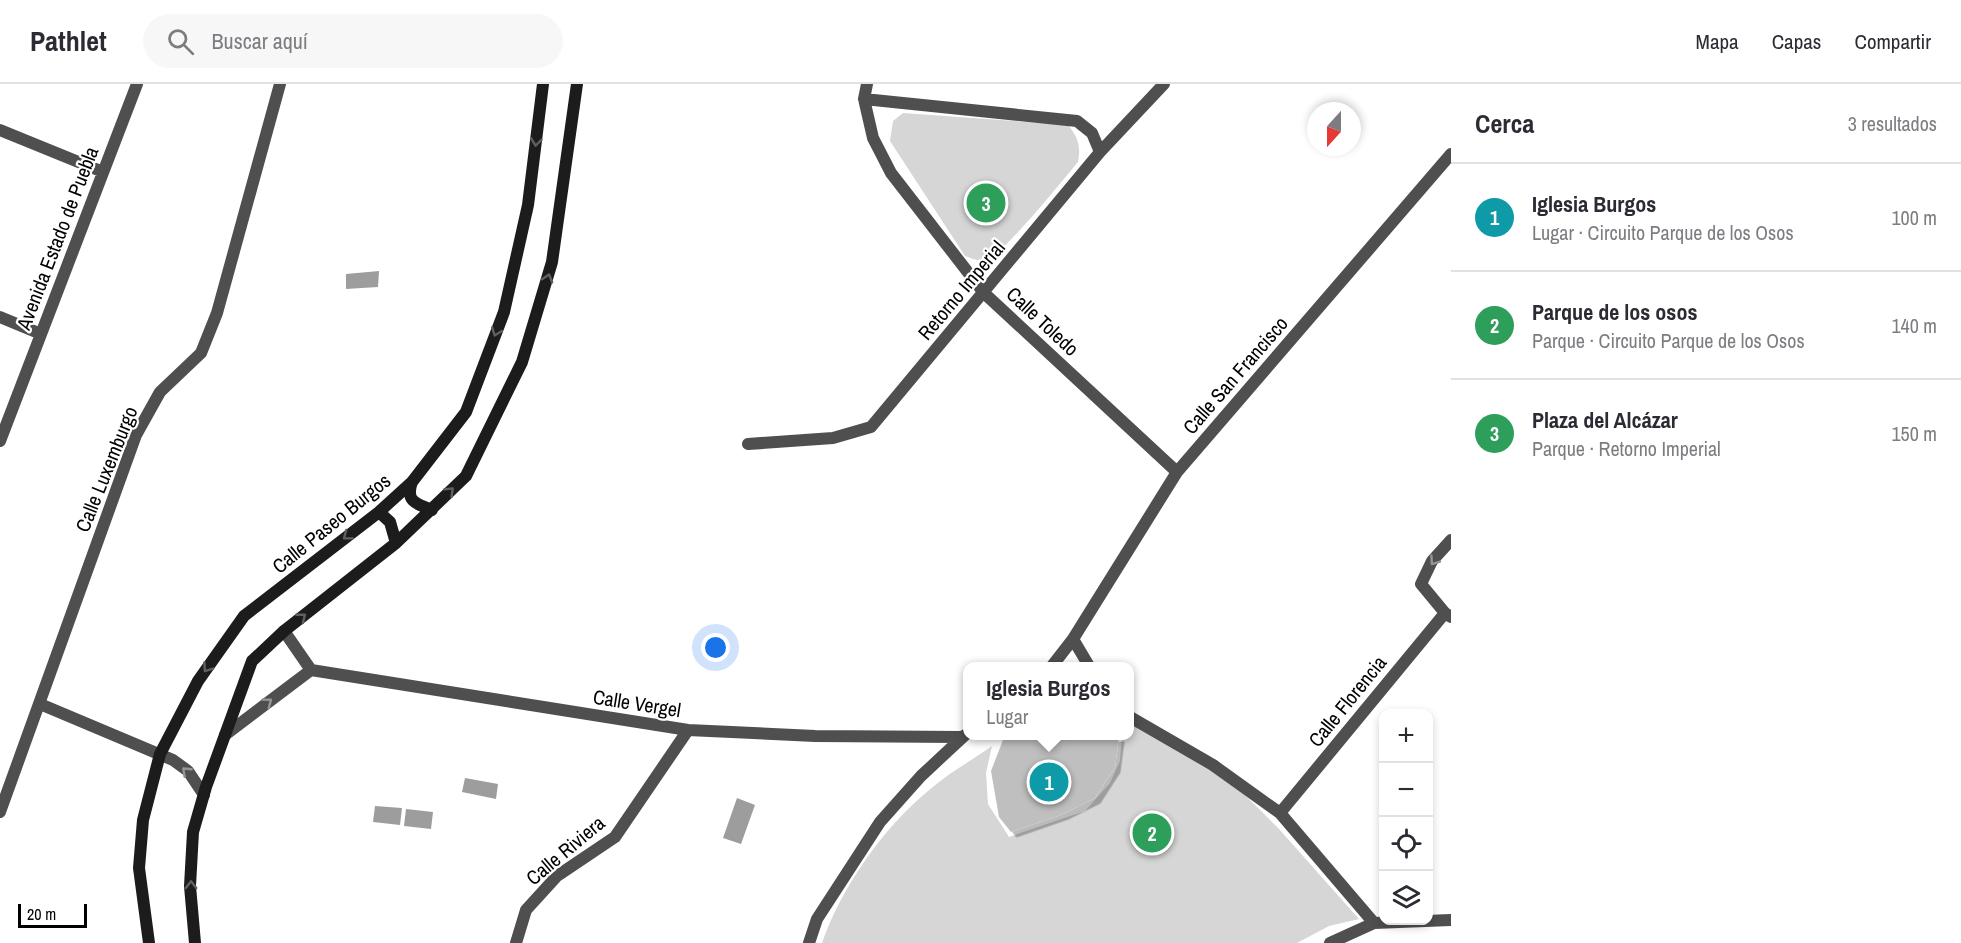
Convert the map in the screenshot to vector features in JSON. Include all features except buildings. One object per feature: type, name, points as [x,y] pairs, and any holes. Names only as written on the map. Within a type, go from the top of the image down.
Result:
[{"type":"street","name":"Avenida Estado de Puebla","points":[[0,441],[137,84]]},
{"type":"street","name":"Calle Luxemburgo","points":[[0,812],[136,435],[160,392],[201,353],[217,313],[280,84]]},
{"type":"street","name":"Calle Paseo Burgos","points":[[149,943],[139,868],[143,820],[160,754],[198,681],[244,616],[379,512],[412,482],[466,411],[504,312],[528,205],[543,84]]},
{"type":"street","points":[[195,943],[190,886],[193,832],[252,661],[284,631],[396,543],[466,476],[522,362],[552,262],[577,84]]},
{"type":"street","name":"Calle Toledo","points":[[867,84],[864,99],[873,138],[891,173],[984,293],[1178,472]]},
{"type":"street","name":"Retorno Imperial","points":[[748,444],[833,438],[871,427],[1100,152],[1164,84]]},
{"type":"street","points":[[864,99],[1077,121],[1092,133],[1100,152]]},
{"type":"street","points":[[0,130],[104,172]]},
{"type":"street","name":"Calle San Francisco","points":[[1055,662],[1073,639],[1178,472],[1451,154]]},
{"type":"street","points":[[0,317],[41,334]]},
{"type":"street","points":[[412,482],[409,492],[411,498],[417,504],[432,510]]},
{"type":"street","points":[[379,512],[390,522],[396,543]]},
{"type":"street","points":[[1448,615],[1421,584],[1432,561],[1451,540]]},
{"type":"street","name":"Calle Florencia","points":[[1280,813],[1448,615]]},
{"type":"street","points":[[225,735],[311,670],[284,631]]},
{"type":"street","points":[[1073,639],[1087,662]]},
{"type":"street","name":"Calle Vergel","points":[[311,670],[688,730],[815,736],[963,736]]},
{"type":"street","points":[[40,704],[173,760],[188,771],[204,795]]},
{"type":"street","points":[[1134,719],[1213,765],[1280,813],[1374,924]]},
{"type":"street","name":"Calle Riviera","points":[[516,943],[526,910],[557,876],[615,837],[688,730]]},
{"type":"street","points":[[809,943],[817,919],[880,822],[921,776],[963,738]]},
{"type":"street","points":[[1330,943],[1374,924],[1451,920]]},
{"type":"shaded area","points":[[903,113],[1068,125],[1078,142],[1078,162],[1007,244],[988,259],[974,259],[965,256],[890,141],[893,121]]},
{"type":"shaded area","points":[[379,271],[378,287],[346,289],[346,274]]},
{"type":"shaded area","points":[[1134,724],[1226,776],[1279,829],[1359,919],[1329,926],[1297,943],[822,943],[840,901],[852,880],[895,823],[943,779],[992,746],[986,773],[988,804],[1009,837],[1085,811],[1110,783],[1120,761],[1122,740],[1134,740]]},
{"type":"shaded area","points":[[465,778],[498,784],[496,799],[462,792]]},
{"type":"shaded area","points":[[737,798],[755,805],[741,844],[723,838]]},
{"type":"shaded area","points":[[375,806],[402,808],[400,825],[373,822]]},
{"type":"shaded area","points":[[406,809],[433,812],[431,829],[404,826]]},
{"type":"place","name":"Plaza del Alcázar","points":[[986,203]]},
{"type":"place","name":"Iglesia Burgos","points":[[1049,782]]},
{"type":"place","name":"Parque de los osos","points":[[1152,833]]}]
